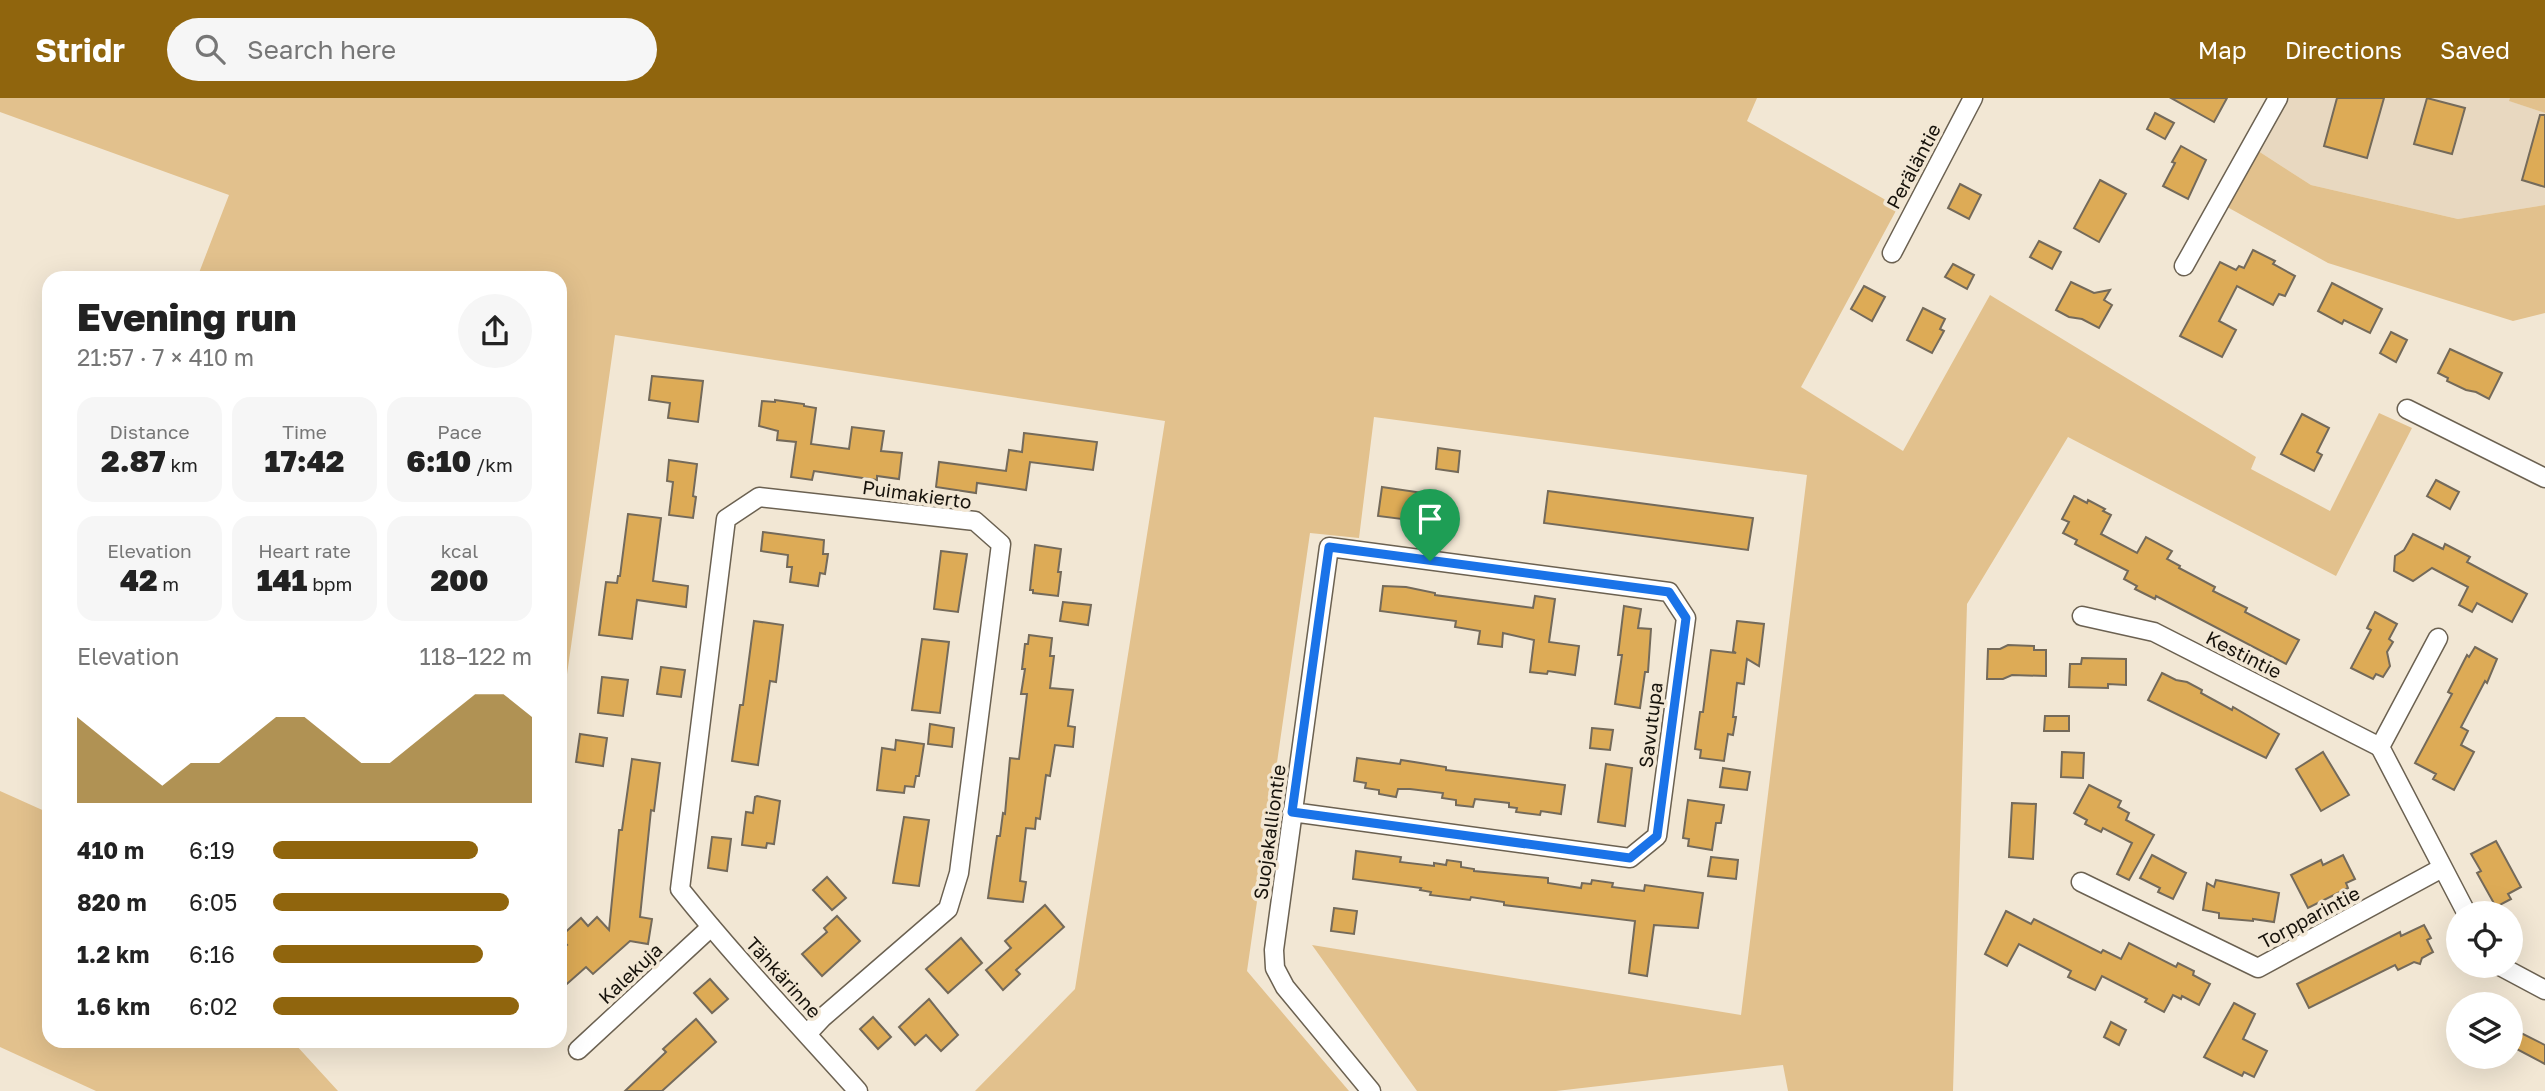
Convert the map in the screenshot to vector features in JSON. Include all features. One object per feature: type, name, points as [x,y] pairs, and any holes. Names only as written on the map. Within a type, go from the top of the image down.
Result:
[{"type":"street","name":"Peräläntie","points":[[1892,253],[1972,98]]},
{"type":"street","points":[[2184,266],[2278,98]]},
{"type":"street","points":[[2407,409],[2545,478]]},
{"type":"street","name":"Puimakierto","points":[[680,889],[726,519],[759,496],[975,521],[1001,544],[960,873],[948,909],[807,1034]]},
{"type":"street","name":"Savutupa","points":[[1292,812],[1630,858],[1657,836],[1686,618],[1669,592],[1329,547]]},
{"type":"street","name":"Suojakalliontie","points":[[1329,547],[1274,950],[1275,968],[1285,987],[1371,1091]]},
{"type":"street","name":"Kestintie","points":[[2082,617],[2154,632],[2381,747]]},
{"type":"street","points":[[2438,638],[2381,747],[2460,901]]},
{"type":"street","name":"Torpparintie","points":[[2081,882],[2258,968],[2442,868]]},
{"type":"street","name":"Tähkärinne","points":[[680,889],[858,1091]]},
{"type":"street","name":"Kalekuja","points":[[578,1050],[711,927]]},
{"type":"street","points":[[2522,978],[2545,990]]},
{"type":"shaded area","points":[[0,98],[1757,98],[1747,121],[1898,207],[1801,387],[1903,451],[1990,295],[2256,457],[2251,469],[2330,511],[2379,413],[2412,428],[2336,576],[2068,437],[1967,604],[1953,1091],[1788,1091],[1783,1065],[1556,1091],[1417,1091],[1312,945],[1741,1015],[1807,475],[1374,417],[1359,538],[1310,533],[1247,971],[1349,1091],[975,1091],[1075,989],[1165,421],[615,335],[567,674],[567,271],[200,271],[229,195],[0,112]]},
{"type":"shaded area","points":[[2278,98],[2510,98],[2510,101],[2545,113],[2545,205],[2458,219],[2311,185],[2252,147]]},
{"type":"shaded area","points":[[2510,98],[2545,98],[2545,113],[2509,101]]},
{"type":"shaded area","points":[[2252,147],[2311,185],[2458,219],[2545,205],[2545,313],[2513,321],[2328,263],[2220,203]]},
{"type":"shaded area","points":[[0,791],[42,810],[42,1048],[299,1048],[338,1091],[96,1091],[0,1047]]},
{"type":"building","points":[[2171,98],[2227,98],[2214,122]]},
{"type":"building","points":[[2337,98],[2384,98],[2367,158],[2324,146]]},
{"type":"building","points":[[2427,98],[2465,108],[2452,154],[2414,144]]},
{"type":"building","points":[[2155,113],[2174,123],[2165,139],[2147,129]]},
{"type":"building","points":[[2540,115],[2545,115],[2545,187],[2522,180]]},
{"type":"building","points":[[2181,146],[2206,160],[2188,199],[2163,186]]},
{"type":"building","points":[[2100,180],[2126,194],[2099,242],[2074,228]]},
{"type":"building","points":[[1960,184],[1981,195],[1969,219],[1948,208]]},
{"type":"building","points":[[2039,241],[2061,252],[2052,269],[2030,257]]},
{"type":"building","points":[[2253,250],[2275,261],[2273,264],[2295,276],[2285,296],[2279,294],[2273,305],[2237,286],[2219,321],[2236,330],[2222,357],[2180,336],[2220,262],[2236,270],[2239,266],[2244,268]]},
{"type":"building","points":[[1953,264],[1974,275],[1967,289],[1945,277]]},
{"type":"building","points":[[2071,282],[2094,293],[2110,290],[2104,300],[2112,305],[2099,328],[2056,310]]},
{"type":"building","points":[[2332,283],[2382,309],[2370,333],[2344,320],[2342,324],[2318,311]]},
{"type":"building","points":[[1864,286],[1885,297],[1872,321],[1851,309]]},
{"type":"building","points":[[1923,308],[1945,319],[1940,329],[1944,331],[1932,353],[1907,340]]},
{"type":"building","points":[[2391,332],[2407,340],[2396,362],[2380,353]]},
{"type":"building","points":[[2450,349],[2502,373],[2489,399],[2447,381],[2448,378],[2438,373]]},
{"type":"building","points":[[652,376],[703,381],[698,422],[668,418],[670,403],[649,400]]},
{"type":"building","points":[[775,400],[816,408],[811,444],[849,449],[852,427],[884,431],[881,451],[902,453],[899,479],[877,476],[877,480],[814,471],[812,480],[791,477],[796,442],[777,440],[778,431],[759,426],[762,401]]},
{"type":"building","points":[[2302,414],[2329,428],[2317,452],[2322,455],[2314,471],[2281,454]]},
{"type":"building","points":[[1024,433],[1097,442],[1093,470],[1030,462],[1026,490],[977,483],[976,493],[936,487],[939,462],[1006,471],[1009,450],[1022,452]]},
{"type":"building","points":[[1438,448],[1460,451],[1458,472],[1436,469]]},
{"type":"building","points":[[669,460],[697,464],[693,518],[669,515],[673,482],[667,481]]},
{"type":"building","points":[[2436,480],[2459,492],[2450,509],[2427,496]]},
{"type":"building","points":[[1382,487],[1437,495],[1433,523],[1378,516]]},
{"type":"building","points":[[1548,491],[1753,518],[1748,550],[1544,523]]},
{"type":"building","points":[[2074,496],[2087,503],[2088,500],[2111,515],[2101,534],[2137,553],[2146,537],[2172,551],[2167,559],[2215,587],[2213,591],[2247,608],[2245,612],[2299,640],[2286,664],[2156,596],[2155,599],[2135,589],[2137,586],[2124,579],[2128,571],[2075,544],[2077,540],[2063,533],[2069,522],[2062,519]]},
{"type":"building","points":[[628,514],[661,518],[653,581],[688,586],[686,607],[637,600],[632,639],[599,635],[606,582],[617,583],[620,576]]},
{"type":"building","points":[[763,532],[824,540],[823,554],[828,554],[825,574],[820,573],[818,586],[790,582],[792,567],[787,567],[788,555],[761,551]]},
{"type":"building","points":[[2413,534],[2443,549],[2445,544],[2470,557],[2467,562],[2527,594],[2512,622],[2477,603],[2472,612],[2459,605],[2468,587],[2432,568],[2413,581],[2394,571],[2395,556],[2404,550]]},
{"type":"building","points":[[1035,545],[1061,549],[1058,596],[1033,593],[1033,590],[1030,590]]},
{"type":"building","points":[[941,551],[967,554],[958,612],[934,609]]},
{"type":"building","points":[[1383,586],[1406,587],[1435,595],[1533,608],[1535,596],[1555,599],[1549,642],[1579,646],[1575,675],[1548,671],[1547,674],[1530,672],[1534,640],[1503,633],[1502,647],[1478,644],[1480,631],[1455,627],[1456,621],[1380,611]]},
{"type":"building","points":[[1063,602],[1091,605],[1088,625],[1060,621]]},
{"type":"building","points":[[1624,606],[1641,609],[1638,628],[1651,629],[1648,672],[1645,672],[1640,708],[1615,704],[1622,655],[1618,655]]},
{"type":"building","points":[[2375,612],[2397,624],[2389,639],[2393,642],[2387,652],[2390,666],[2383,677],[2376,674],[2373,679],[2351,668],[2371,630],[2367,628]]},
{"type":"building","points":[[754,621],[783,625],[776,682],[770,681],[758,765],[732,761],[740,705],[743,705]]},
{"type":"building","points":[[1737,621],[1764,624],[1759,666],[1747,659],[1744,684],[1737,683],[1733,735],[1728,734],[1724,761],[1700,758],[1701,750],[1695,749],[1711,650],[1736,653],[1733,651]]},
{"type":"building","points":[[1029,635],[1052,638],[1050,656],[1054,656],[1050,688],[1073,690],[1068,726],[1075,727],[1073,747],[1055,745],[1050,776],[1046,775],[1040,819],[1036,818],[1035,829],[1026,828],[1020,881],[1026,882],[1023,902],[988,898],[997,836],[1000,836],[1003,813],[1005,814],[1010,758],[1019,759],[1027,694],[1021,694],[1025,669],[1022,669],[1025,644],[1028,644]]},
{"type":"building","points":[[922,639],[949,642],[940,713],[912,710]]},
{"type":"building","points":[[2008,645],[2034,646],[2034,650],[2046,650],[2046,676],[2012,675],[2003,679],[1987,679],[1988,649],[2000,649]]},
{"type":"building","points":[[2475,647],[2497,659],[2487,683],[2485,681],[2461,727],[2468,731],[2461,745],[2474,752],[2454,790],[2433,779],[2436,774],[2415,763],[2452,694],[2448,692],[2467,655],[2469,657]]},
{"type":"building","points":[[2082,658],[2126,659],[2126,685],[2108,684],[2108,688],[2069,687],[2070,664],[2081,664]]},
{"type":"building","points":[[661,667],[685,670],[681,697],[657,694]]},
{"type":"building","points":[[2162,673],[2187,682],[2202,690],[2201,693],[2232,710],[2233,707],[2279,734],[2266,758],[2148,700]]},
{"type":"building","points":[[602,677],[628,680],[623,716],[598,713]]},
{"type":"building","points":[[2045,716],[2069,716],[2069,731],[2044,731]]},
{"type":"building","points":[[930,724],[954,728],[952,747],[928,744]]},
{"type":"building","points":[[1592,728],[1613,730],[1610,750],[1590,748]]},
{"type":"building","points":[[580,734],[607,738],[603,766],[576,762]]},
{"type":"building","points":[[896,740],[924,744],[919,776],[916,776],[914,787],[905,786],[904,793],[877,790],[882,748],[895,750]]},
{"type":"building","points":[[2062,752],[2084,753],[2083,778],[2061,777]]},
{"type":"building","points":[[2323,752],[2349,795],[2321,811],[2296,769]]},
{"type":"building","points":[[1357,758],[1400,764],[1401,760],[1446,767],[1446,770],[1565,785],[1561,814],[1541,811],[1540,815],[1516,812],[1517,808],[1509,807],[1509,803],[1475,799],[1473,807],[1456,805],[1456,800],[1442,798],[1443,793],[1410,789],[1398,789],[1396,797],[1379,794],[1379,790],[1365,788],[1366,783],[1354,781]]},
{"type":"building","points":[[632,759],[660,763],[654,811],[651,810],[640,917],[652,919],[648,944],[630,941],[593,974],[586,967],[567,984],[567,931],[581,918],[588,926],[597,917],[609,930],[619,830],[622,830]]},
{"type":"building","points":[[1606,764],[1632,768],[1625,826],[1598,822]]},
{"type":"building","points":[[1723,768],[1750,772],[1747,790],[1720,787]]},
{"type":"building","points":[[2089,785],[2121,801],[2118,807],[2129,813],[2126,820],[2154,835],[2129,880],[2117,874],[2132,843],[2103,828],[2101,832],[2085,824],[2087,820],[2074,813]]},
{"type":"building","points":[[757,796],[780,801],[774,844],[767,843],[766,848],[742,845],[746,812],[753,813]]},
{"type":"building","points":[[1688,800],[1724,805],[1721,823],[1716,823],[1712,850],[1688,846],[1689,839],[1683,838]]},
{"type":"building","points":[[2012,803],[2036,804],[2033,859],[2009,857]]},
{"type":"building","points":[[904,817],[929,820],[919,886],[893,883]]},
{"type":"building","points":[[712,837],[731,839],[727,871],[708,868]]},
{"type":"building","points":[[2496,841],[2521,887],[2508,894],[2511,899],[2493,901],[2477,873],[2481,871],[2471,854]]},
{"type":"building","points":[[1356,851],[1401,857],[1400,862],[1434,866],[1434,863],[1446,865],[1447,860],[1461,862],[1461,867],[1474,871],[1548,878],[1548,883],[1581,888],[1582,883],[1591,884],[1592,880],[1613,883],[1612,887],[1644,891],[1645,885],[1703,893],[1698,928],[1654,925],[1647,976],[1629,973],[1635,921],[1504,905],[1504,902],[1471,897],[1470,900],[1430,895],[1431,892],[1420,890],[1421,888],[1353,879]]},
{"type":"building","points":[[2152,855],[2186,873],[2173,899],[2158,892],[2160,888],[2140,878]]},
{"type":"building","points":[[2343,855],[2355,879],[2346,883],[2348,888],[2308,908],[2291,875],[2321,860],[2323,865]]},
{"type":"building","points":[[1711,857],[1738,860],[1736,879],[1708,876]]},
{"type":"building","points":[[827,877],[846,898],[832,910],[813,890]]},
{"type":"building","points":[[2216,880],[2279,893],[2274,922],[2219,918],[2219,913],[2203,910],[2207,883],[2214,887]]},
{"type":"building","points":[[1045,905],[1064,927],[1016,970],[1020,974],[1003,990],[986,970],[1011,948],[1005,941]]},
{"type":"building","points":[[1334,908],[1357,911],[1354,934],[1331,931]]},
{"type":"building","points":[[2006,911],[2031,924],[2034,919],[2101,953],[2103,950],[2121,959],[2129,943],[2176,967],[2178,963],[2194,971],[2193,975],[2210,984],[2199,1005],[2182,996],[2181,999],[2173,995],[2164,1012],[2145,1002],[2147,999],[2102,976],[2095,990],[2068,977],[2071,971],[2019,944],[2007,966],[1985,954]]},
{"type":"building","points":[[837,916],[860,941],[822,976],[802,954],[827,932],[824,928]]},
{"type":"building","points":[[2424,925],[2431,938],[2427,940],[2433,952],[2422,958],[2420,964],[2414,962],[2398,970],[2395,965],[2309,1008],[2297,984],[2400,932],[2401,936]]},
{"type":"building","points":[[961,938],[982,963],[948,993],[926,969]]},
{"type":"building","points":[[710,979],[728,999],[712,1013],[694,993]]},
{"type":"building","points":[[929,999],[958,1035],[941,1051],[926,1035],[915,1045],[899,1027]]},
{"type":"building","points":[[2234,1003],[2255,1014],[2243,1039],[2267,1051],[2254,1077],[2244,1072],[2242,1076],[2204,1057]]},
{"type":"building","points":[[873,1017],[891,1037],[878,1049],[860,1029]]},
{"type":"building","points":[[696,1019],[716,1042],[662,1091],[625,1091],[666,1052],[663,1049]]},
{"type":"building","points":[[2111,1022],[2126,1030],[2119,1045],[2104,1037]]},
{"type":"building","points":[[2523,1034],[2545,1045],[2545,1064],[2523,1052]]},
{"type":"route","points":[[1329,547],[1430,561],[1669,592],[1686,618],[1657,836],[1630,858],[1292,812],[1329,547]]}]
